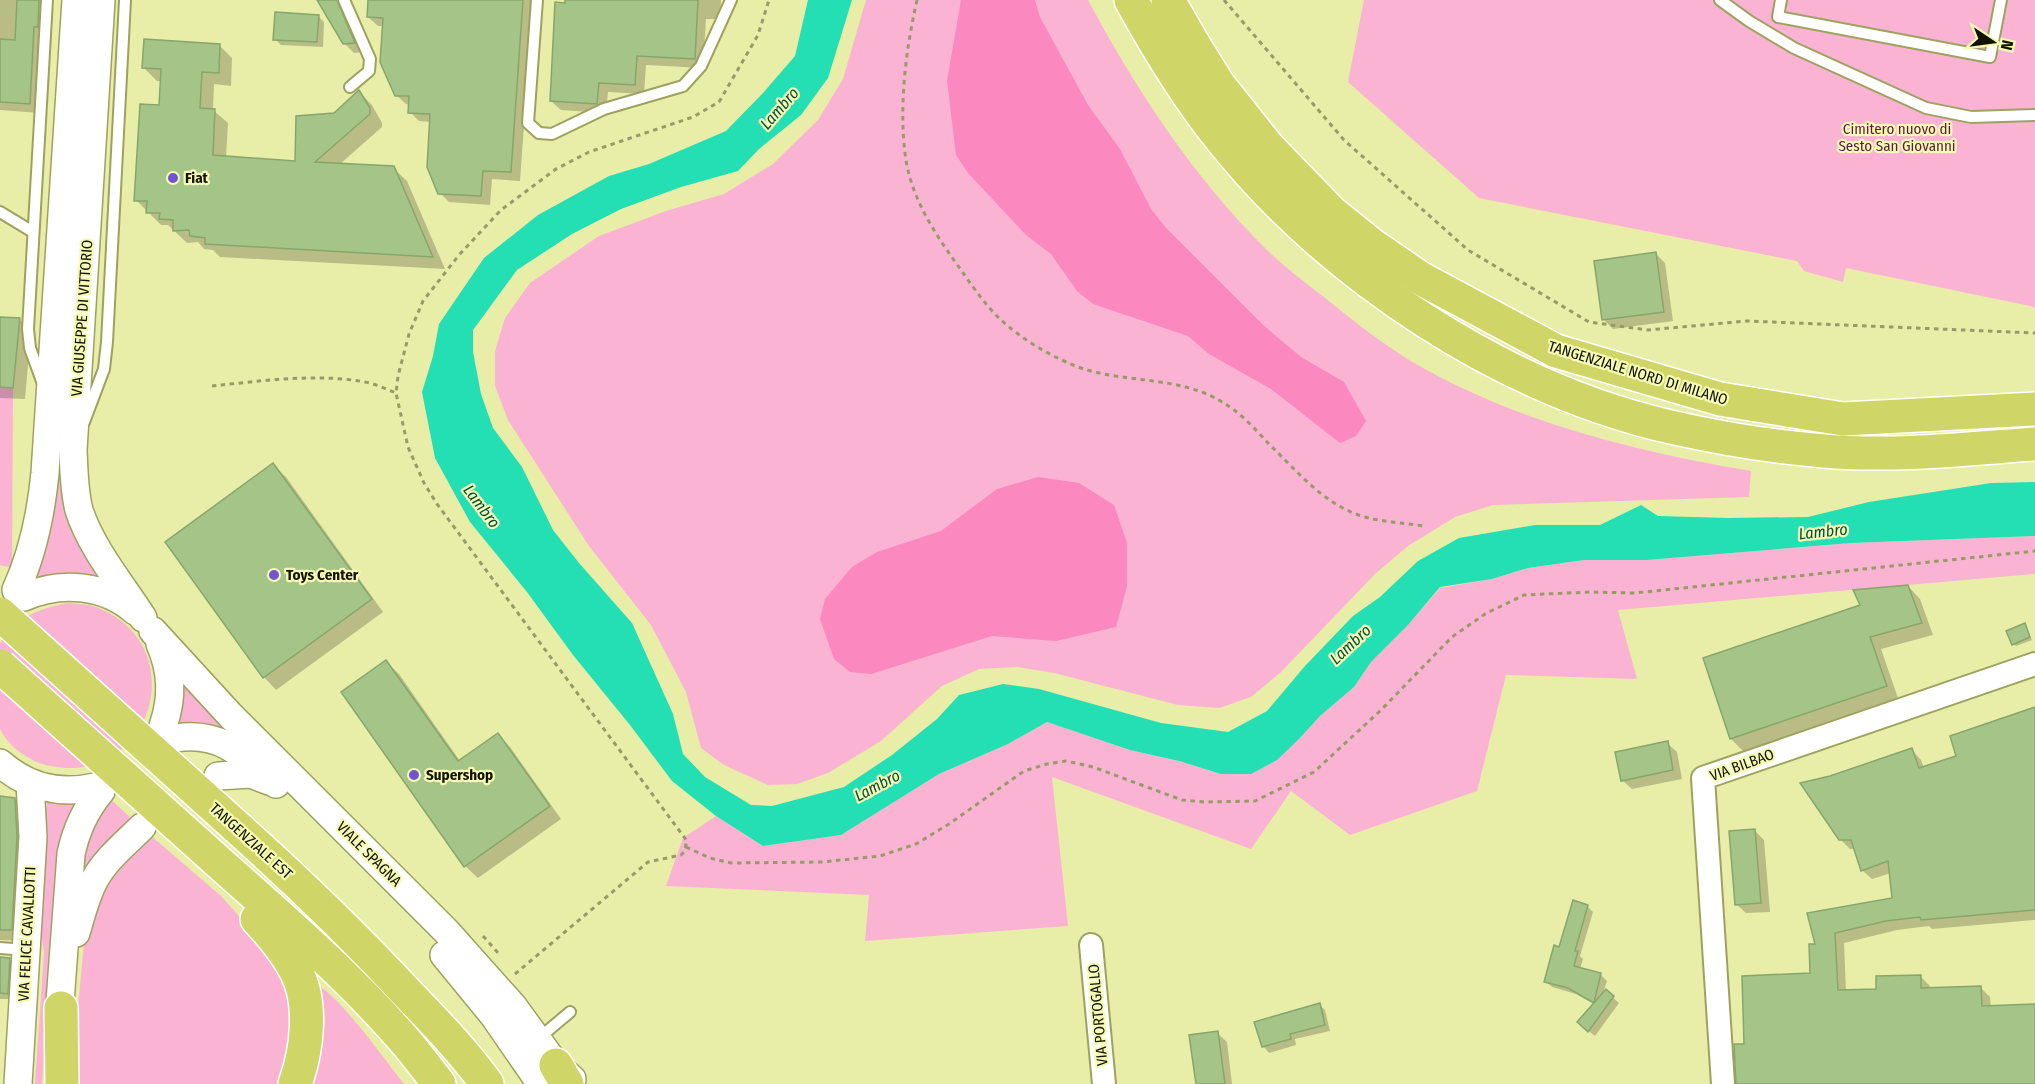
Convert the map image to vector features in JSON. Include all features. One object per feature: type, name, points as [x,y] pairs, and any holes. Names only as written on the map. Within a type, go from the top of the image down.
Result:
[{"type":"highway","points":[[1131,0],[1158,49],[1222,141],[1309,232],[1354,272],[1408,310],[1499,364],[1575,397],[1624,414],[1673,428],[1757,443],[1827,451],[1887,453],[2035,444]]},
{"type":"highway","name":"TANGENZIALE NORD DI MILANO","points":[[1168,0],[1218,84],[1268,147],[1331,212],[1372,245],[1420,278],[1556,351],[1720,399],[1843,419],[2035,409]]},
{"type":"highway","points":[[1181,0],[1200,34],[1231,80],[1274,140],[1331,212]]},
{"type":"highway","name":"TANGENZIALE EST","points":[[13,600],[240,830],[285,870],[372,956],[431,1018],[487,1084]]},
{"type":"highway","points":[[0,666],[211,864],[276,939],[297,972],[305,1003],[306,1035],[302,1066],[295,1084]]},
{"type":"highway","points":[[0,685],[211,864],[313,947],[405,1040],[440,1084]]},
{"type":"highway","points":[[61,1008],[62,1084]]},
{"type":"street","name":"VIA GIUSEPPE DI VITTORIO","points":[[13,600],[28,560],[41,510],[76,0]]},
{"type":"street","name":"VIA GIUSEPPE DI VITTORIO","points":[[101,0],[74,481],[79,509],[88,532],[148,625]]},
{"type":"street","points":[[13,600],[53,588],[84,588],[115,598],[130,607],[148,625]]},
{"type":"street","name":"VIALE SPAGNA","points":[[148,625],[167,660],[170,676],[170,732],[199,736],[227,744],[275,783],[427,936],[494,1016],[556,1071]]},
{"type":"street","name":"VIALE SPAGNA","points":[[148,625],[230,715],[446,931],[499,990],[556,1071]]},
{"type":"street","name":"VIA BILBAO","points":[[1723,1084],[1704,778],[2035,664]]},
{"type":"street","points":[[0,763],[30,783],[47,788],[98,789],[75,834],[71,854],[61,1008],[53,1084]]},
{"type":"street","points":[[218,776],[251,774],[275,783]]},
{"type":"street","name":"VIA FELICE CAVALLOTTI","points":[[18,1084],[13,949],[33,837],[30,783]]},
{"type":"street","points":[[61,1008],[71,953],[94,880],[115,854],[142,827]]},
{"type":"street","name":"VIA PORTOGALLO","points":[[1091,945],[1104,1084]]},
{"type":"street","points":[[13,949],[35,985],[28,1084]]},
{"type":"lane","name":"VIA GIUSEPPE DI VITTORIO","points":[[47,0],[28,328],[30,348],[44,387],[48,423]]},
{"type":"lane","points":[[74,450],[104,369],[125,0]]},
{"type":"lane","points":[[344,0],[370,59],[369,71],[350,87]]},
{"type":"lane","points":[[537,0],[528,123],[539,133],[552,134],[604,109],[684,86],[701,66],[730,0]]},
{"type":"lane","points":[[1781,0],[1778,17],[1990,57],[2001,0]]},
{"type":"lane","points":[[1726,2],[1749,21],[1794,48],[1926,108],[1971,117],[2035,115]]},
{"type":"lane","points":[[0,212],[33,232]]},
{"type":"lane","points":[[556,1071],[570,1012]]},
{"type":"path","points":[[515,974],[648,862],[681,855],[686,847],[686,838],[660,807],[437,504],[424,483],[408,447],[396,393],[398,376],[409,334],[423,301],[459,255],[494,217],[556,170],[590,152],[693,117],[719,102],[758,35],[769,0]]},
{"type":"path","points":[[917,0],[906,70],[903,118],[905,154],[912,185],[926,218],[937,235],[973,286],[1000,319],[1022,337],[1049,354],[1077,366],[1111,376],[1175,383],[1201,390],[1224,403],[1250,424],[1317,492],[1364,517],[1424,526]]},
{"type":"path","points":[[1224,0],[1344,140],[1467,250],[1589,322],[1648,330],[1747,321],[2035,333]]},
{"type":"path","points":[[212,386],[278,380],[332,379],[364,382],[396,393]]},
{"type":"path","points":[[686,847],[710,858],[731,863],[822,862],[880,856],[916,844],[1024,771],[1066,761],[1093,767],[1182,800],[1255,801],[1314,772],[1452,637],[1485,614],[1524,595],[1590,592],[1635,593],[2035,551]]},
{"type":"green space","points":[[866,0],[1088,0],[1146,100],[1215,193],[1274,257],[1364,328],[1398,353],[1461,388],[1541,420],[1624,445],[1751,471],[1749,497],[1493,505],[1455,517],[1408,546],[1376,573],[1281,672],[1251,697],[1219,708],[1178,705],[1054,673],[1017,667],[979,669],[942,686],[881,741],[828,773],[797,784],[768,785],[724,765],[701,748],[686,692],[651,625],[589,546],[508,420],[495,386],[495,351],[505,318],[530,283],[599,236],[666,211],[724,194],[773,164],[818,120],[843,79]]},
{"type":"green space","name":"Cimitero nuovo di Sesto San Giovanni","points":[[1364,0],[2035,0],[2035,307],[1846,268],[1843,282],[1804,271],[1797,261],[1479,198],[1348,82]]},
{"type":"green space","points":[[0,387],[13,388],[12,568],[0,565]]},
{"type":"green space","points":[[59,426],[62,458],[106,586],[29,588]]},
{"type":"green space","points":[[2035,536],[2035,574],[1618,610],[1637,679],[1506,675],[1477,791],[1350,835],[1291,791],[1251,849],[1052,777],[1068,926],[865,941],[869,895],[666,886],[683,838],[716,816],[763,846],[841,835],[939,774],[1008,744],[1047,722],[1130,750],[1179,761],[1221,774],[1300,738],[1320,716],[1354,687],[1371,662],[1408,625],[1440,588],[1492,579],[1528,568],[1584,560],[1647,560],[1851,543]]},
{"type":"green space","points":[[68,603],[96,607],[127,626],[145,651],[152,681],[148,710],[134,736],[112,757],[82,767],[46,765],[33,760],[14,747],[0,729],[0,644],[20,620],[38,611]]},
{"type":"green space","points":[[177,668],[242,744],[170,727]]},
{"type":"green space","points":[[48,791],[84,794],[60,846],[42,1084],[35,1084],[44,952],[38,911]]},
{"type":"green space","points":[[108,797],[133,820],[92,866],[83,870],[80,866],[86,836]]},
{"type":"green space","points":[[150,835],[221,896],[273,954],[293,987],[287,1084],[71,1084],[85,932],[106,886]]},
{"type":"green space","points":[[314,984],[335,999],[404,1084],[306,1084]]},
{"type":"shaded area","points":[[961,0],[1035,0],[1040,17],[1088,105],[1120,149],[1151,209],[1167,229],[1263,325],[1301,357],[1344,382],[1366,421],[1356,436],[1340,443],[1271,389],[1209,354],[1188,336],[1093,304],[1077,291],[1051,254],[1026,235],[968,173],[956,155],[947,81]]},
{"type":"shaded area","points":[[1038,477],[1079,483],[1114,505],[1127,543],[1127,586],[1116,627],[1056,641],[992,636],[871,674],[850,672],[834,659],[820,619],[825,599],[852,567],[877,552],[941,531],[997,489]]},
{"type":"water","name":"Lambro","points":[[808,0],[852,0],[828,78],[801,115],[759,149],[738,171],[681,187],[621,209],[572,234],[517,270],[473,330],[473,352],[481,394],[493,428],[522,467],[553,530],[632,623],[673,714],[683,754],[705,777],[751,805],[772,806],[844,787],[892,755],[937,719],[959,695],[1003,684],[1039,689],[1161,723],[1228,732],[1267,711],[1305,666],[1353,616],[1380,597],[1418,561],[1459,538],[1535,525],[1600,525],[1641,505],[1658,516],[1808,517],[1869,502],[1991,483],[2035,482],[2035,536],[1851,543],[1647,560],[1584,560],[1528,568],[1492,579],[1440,587],[1408,625],[1371,662],[1354,687],[1320,716],[1277,760],[1251,774],[1221,774],[1179,761],[1130,750],[1047,722],[1008,744],[939,774],[841,835],[763,846],[716,816],[672,781],[573,655],[527,592],[470,522],[435,458],[422,392],[433,356],[439,324],[484,258],[538,215],[609,176],[649,164],[726,131],[795,56]]},
{"type":"building","points":[[17,0],[39,0],[38,27],[34,27],[30,104],[0,102],[0,39],[15,40]]},
{"type":"building","points":[[317,0],[337,0],[355,43],[343,44]]},
{"type":"building","points":[[368,0],[523,0],[511,172],[483,171],[481,196],[438,194],[427,167],[430,114],[408,113],[409,96],[395,96],[380,62],[383,18],[367,17]]},
{"type":"building","points":[[565,0],[698,0],[695,59],[637,56],[635,85],[599,83],[597,104],[550,101],[555,2],[565,3]]},
{"type":"building","points":[[275,12],[319,15],[317,42],[273,40]]},
{"type":"building","points":[[144,39],[220,44],[219,73],[202,72],[200,108],[215,109],[213,155],[295,161],[296,116],[334,113],[359,90],[370,108],[370,114],[315,162],[394,166],[433,257],[205,244],[205,238],[190,236],[189,230],[173,231],[173,220],[159,219],[160,213],[146,213],[147,201],[134,201],[140,104],[159,105],[161,69],[142,68]]},
{"type":"building","points":[[1656,252],[1664,312],[1602,320],[1594,261]]},
{"type":"building","points":[[0,317],[20,318],[13,388],[0,387]]},
{"type":"building","points":[[273,463],[372,599],[263,678],[165,542]]},
{"type":"building","points":[[1908,585],[1922,623],[1870,637],[1887,686],[1730,739],[1703,658],[1860,605],[1853,590]]},
{"type":"building","points":[[2025,623],[2030,637],[2012,645],[2006,631]]},
{"type":"building","points":[[386,660],[458,761],[498,733],[550,806],[464,867],[341,692]]},
{"type":"building","points":[[2035,707],[2035,910],[1921,920],[1920,917],[1886,921],[1835,933],[1838,990],[1876,989],[1876,976],[1921,975],[1921,988],[1981,986],[1982,1006],[2035,1004],[2035,1084],[1736,1084],[1734,1044],[1744,1044],[1742,976],[1810,973],[1809,944],[1815,944],[1807,913],[1892,898],[1888,861],[1861,871],[1851,840],[1839,840],[1800,783],[1830,776],[1912,748],[1919,768],[1956,756],[1950,736]]},
{"type":"building","points":[[1668,741],[1673,770],[1621,781],[1615,752]]},
{"type":"building","points":[[0,796],[15,798],[17,837],[12,930],[0,930]]},
{"type":"building","points":[[1755,829],[1761,903],[1735,905],[1729,831]]},
{"type":"building","points":[[1573,900],[1588,905],[1575,951],[1578,951],[1574,966],[1601,973],[1594,1003],[1568,988],[1544,982],[1554,945],[1559,947]]},
{"type":"building","points":[[0,957],[10,958],[8,994],[0,993]]},
{"type":"building","points":[[1606,989],[1614,996],[1588,1032],[1577,1022]]},
{"type":"building","points":[[1320,1003],[1325,1025],[1290,1034],[1291,1039],[1262,1047],[1254,1022]]},
{"type":"building","points":[[1218,1031],[1225,1084],[1196,1084],[1189,1035]]},
{"type":"place","name":"Fiat","points":[[173,178]]},
{"type":"place","name":"Toys Center","points":[[274,575]]},
{"type":"place","name":"Supershop","points":[[414,775]]}]
